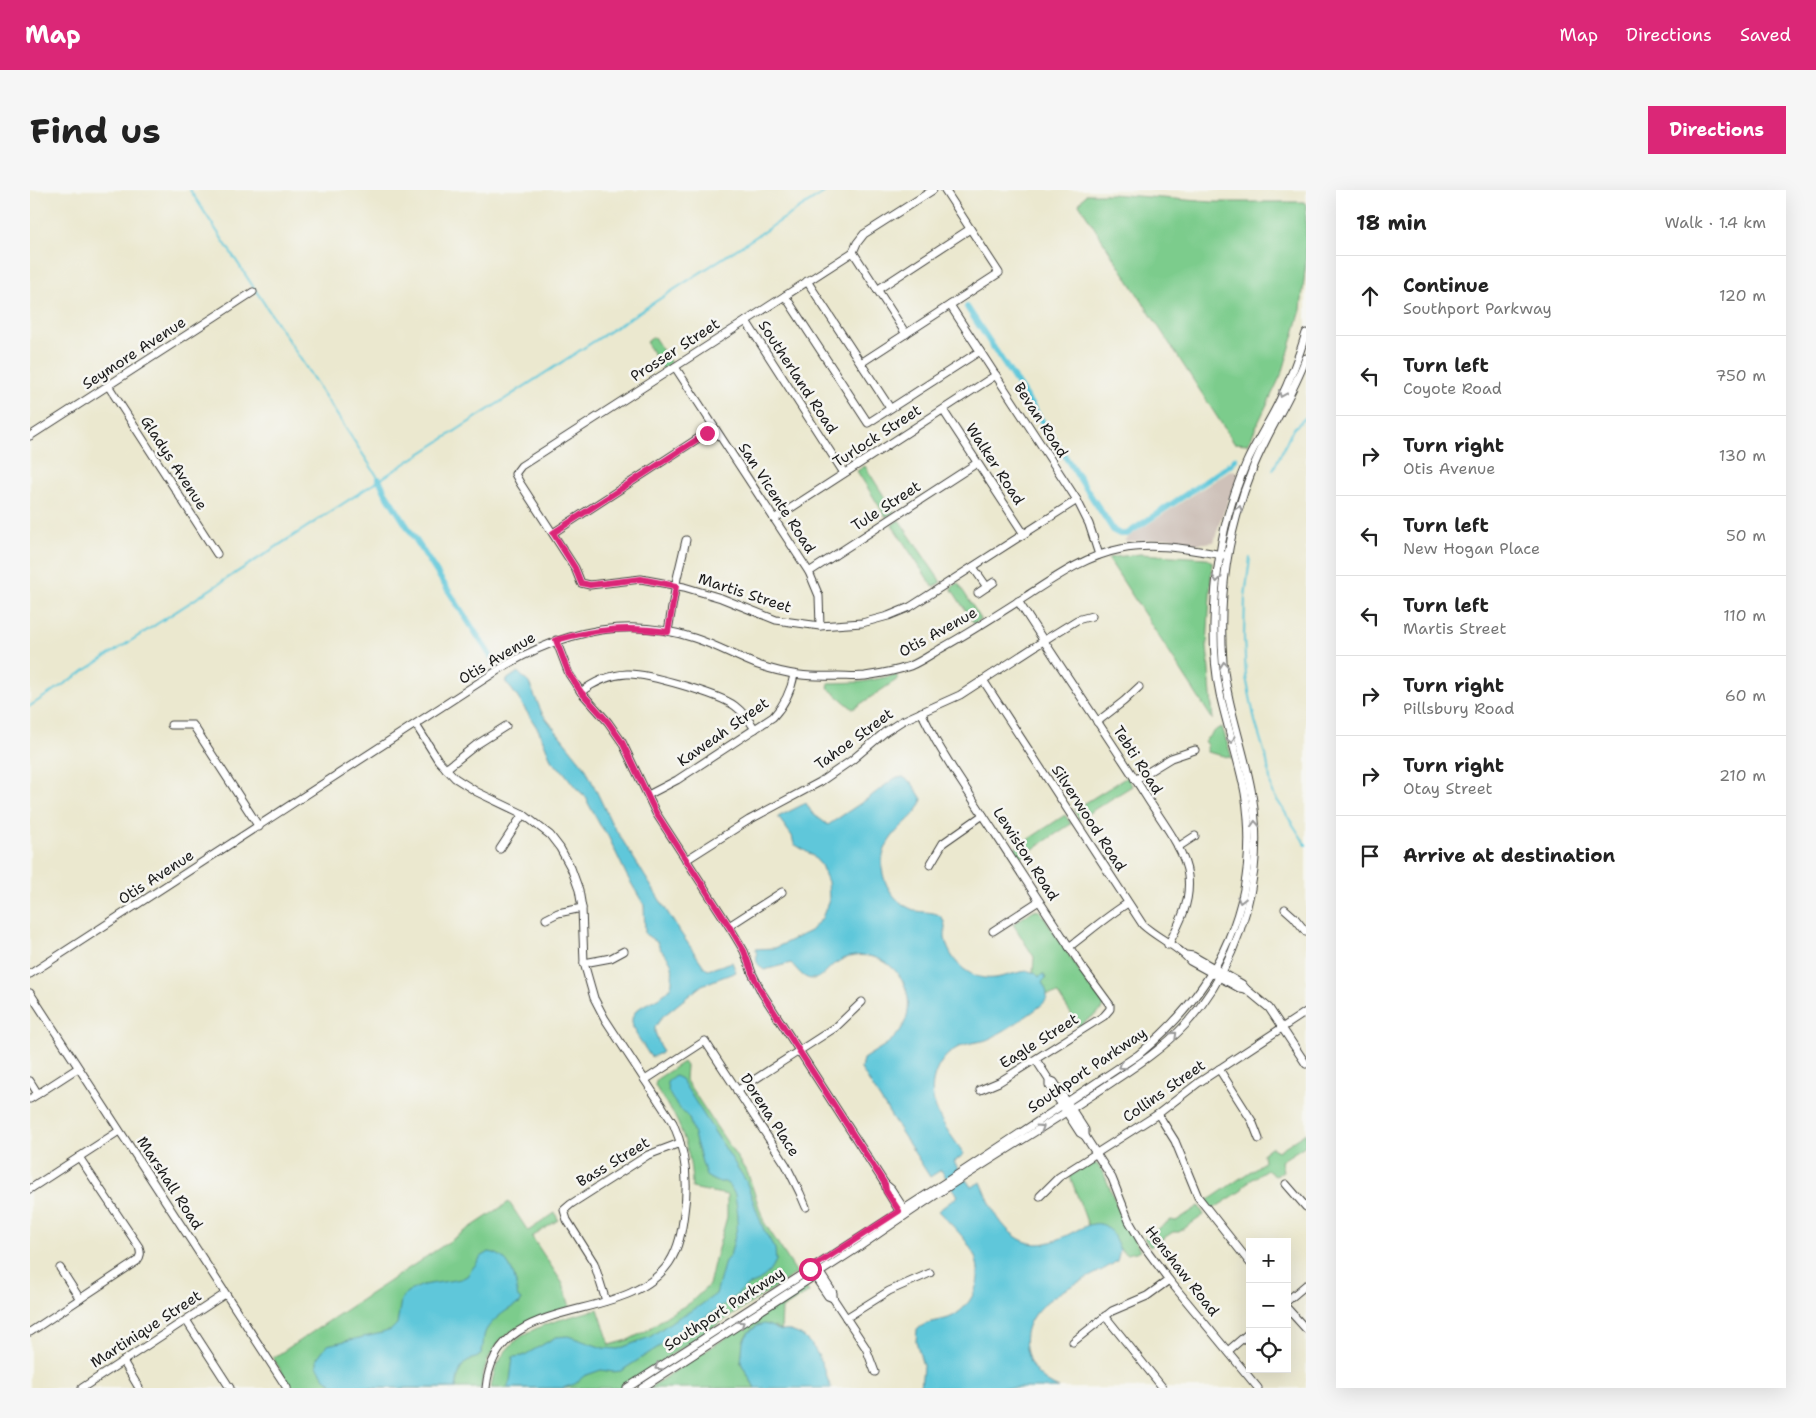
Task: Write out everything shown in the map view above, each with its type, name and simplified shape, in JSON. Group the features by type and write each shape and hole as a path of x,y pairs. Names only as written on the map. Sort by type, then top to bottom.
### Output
{"street":[{"path":"906,334 853,252 864,234 933,190"},
{"path":"861,363 999,273 945,190"},
{"path":"877,290 970,229"},
{"name":"Prosser Street","path":"553,533 515,474 521,466 853,252"},
{"path":"807,281 890,408"},
{"name":"Seymore Avenue","path":"30,436 253,292"},
{"path":"785,296 868,423 980,351"},
{"name":"Bevan Road","path":"950,305 1077,500 1089,524 1099,555"},
{"name":"Southerland Road","path":"746,321 844,473"},
{"name":"Southport Parkway","path":"642,1388 815,1271 968,1171 1064,1103 1138,1055 1180,1017 1206,984 1236,920 1244,884 1248,840 1244,792 1219,691 1216,662 1216,590 1229,515 1246,464 1280,401 1306,333"},
{"name":"Southport Parkway","path":"968,1171 1069,1111 1143,1062 1166,1043 1187,1022 1204,1000 1235,946 1246,913 1254,868 1256,840 1252,790 1226,690 1223,662 1223,555 1253,467 1286,404 1306,358"},
{"name":"San Vicente Road","path":"675,367 809,572 819,596 820,626"},
{"name":"Turlock Street","path":"774,519 996,376"},
{"name":"Gladys Avenue","path":"108,387 217,554"},
{"name":"Walker Road","path":"943,410 1024,534"},
{"path":"553,533 714,428"},
{"name":"Tule Street","path":"809,572 977,464"},
{"name":"Martis Street","path":"553,533 575,568 581,583 590,585 641,579 721,598 776,620 820,626 862,623 888,616 910,607 1077,500"},
{"path":"668,632 686,540"},
{"name":"Otis Avenue","path":"30,974 506,665 556,640 585,632 615,628 641,628 694,638 757,664 794,675 864,676 910,666 953,643 1072,566 1099,555 1120,549 1144,546 1169,547 1223,555"},
{"path":"973,567 986,587"},
{"path":"978,593 994,582"},
{"name":"Tebti Road","path":"1018,601 1178,846 1188,876 1188,897 1180,923 1168,944"},
{"name":"Tahoe Street","path":"686,860 749,820 820,782 852,760 885,732 921,712 960,695 1077,620 1092,616"},
{"path":"556,640 569,674 581,692 608,722 622,742 656,813 744,951 762,993 885,1184 891,1189 904,1213"},
{"path":"581,692 609,678 627,674 645,675 725,700 740,710 755,729"},
{"name":"Kaweah Street","path":"648,795 677,780 773,717 783,707 794,675"},
{"name":"Silverwood Road","path":"983,680 1144,925 1153,934 1186,956 1193,956 1220,975 1242,984 1268,1008 1306,1064"},
{"path":"1097,722 1139,687"},
{"name":"Lewiston Road","path":"921,712 936,741 1039,901 1083,968 1108,1000 1110,1009"},
{"path":"416,724 446,770 455,778 471,789 523,814 550,835 560,848 571,868 578,890 582,908 584,963 594,998 605,1019 673,1124 686,1167 687,1195 680,1240 674,1254 661,1273 644,1287 629,1294 538,1321 517,1332 506,1341 491,1365 486,1388"},
{"path":"171,725 192,725 259,827"},
{"path":"446,770 476,744 506,726"},
{"path":"1135,780 1171,758 1195,750"},
{"path":"500,849 523,814"},
{"path":"930,865 943,843 983,814"},
{"path":"1178,846 1195,836"},
{"path":"729,926 782,892"},
{"path":"993,931 1039,901"},
{"path":"1069,946 1094,929 1106,917 1128,903"},
{"path":"546,919 558,913 582,908"},
{"path":"1285,909 1306,932"},
{"path":"584,963 610,958 624,951"},
{"name":"Marshall Road","path":"30,993 287,1388"},
{"path":"737,1090 836,1027 862,1002"},
{"name":"Eagle Street","path":"980,1090 1000,1082 1036,1060 1104,1016 1110,1009"},
{"name":"Collins Street","path":"1040,1196 1059,1177 1158,1114 1219,1069 1306,1012"},
{"name":"Dorena Place","path":"645,1080 705,1041 786,1165 806,1207"},
{"name":"Henshaw Road","path":"1036,1060 1049,1080 1054,1082 1080,1133 1085,1136 1112,1178 1124,1211 1136,1234 1169,1280 1258,1388"},
{"path":"30,1099 78,1068"},
{"path":"1219,1069 1252,1121 1259,1139"},
{"path":"30,1081 38,1094"},
{"path":"1158,1114 1175,1141 1198,1197 1246,1258"},
{"path":"30,1189 119,1131"},
{"name":"Bass Street","path":"606,1301 594,1263 567,1220 564,1210 570,1204 648,1154 680,1143"},
{"path":"30,1332 137,1261 141,1252 140,1247 79,1157"},
{"path":"1286,1184 1306,1207"},
{"path":"60,1268 80,1300"},
{"path":"815,1271 828,1296 833,1298 866,1348 875,1372"},
{"name":"Southport Parkway","path":"627,1388 815,1271"},
{"path":"846,1318 889,1291 930,1273"},
{"path":"1073,1342 1105,1316 1119,1307 1147,1296 1169,1280"},
{"path":"1291,1298 1306,1285"},
{"name":"Martinique Street","path":"82,1388 225,1294"},
{"path":"1291,1312 1306,1329"},
{"path":"1105,1316 1163,1388"},
{"path":"186,1320 230,1388"},
{"path":"1228,1350 1246,1335"},
{"path":"123,1361 139,1388"}],"shaded area":[{"path":"1231,470 1240,473 1220,521 1214,542 1195,544 1169,538 1127,542 1124,540"}],"green space":[{"path":"1086,194 1111,194 1212,202 1304,202 1306,205 1306,260 1301,310 1283,371 1248,444 1234,443 1079,204"},
{"path":"654,337 671,363 663,369 646,342"},
{"path":"865,466 894,512 886,517 857,471"},
{"path":"899,520 941,582 933,587 892,525"},
{"path":"1140,554 1206,558 1212,562 1207,646 1213,720 1108,558"},
{"path":"958,583 981,619 974,624 951,588"},
{"path":"896,675 898,679 853,709 828,688 829,683 862,682"},
{"path":"1222,727 1232,758 1207,752 1207,745 1204,741"},
{"path":"1127,777 1132,786 1079,819 1074,810"},
{"path":"1065,815 1071,824 1018,859 1012,850"},
{"path":"1034,910 1040,911 1080,972 1103,1002 1102,1010 1079,1026 1058,994 1047,995 1042,982 1046,978 1039,977 1033,973 1034,957 1013,924"},
{"path":"683,1062 686,1066 685,1079 748,1174 764,1222 797,1273 620,1388 491,1388 496,1368 504,1353 516,1341 530,1332 563,1319 598,1309 610,1345 628,1340 646,1331 668,1315 690,1303 709,1285 727,1217 727,1195 692,1188 691,1169 682,1133 674,1115 655,1085 657,1079"},
{"path":"1306,1133 1306,1145 1281,1161 1283,1171 1275,1176 1267,1170 1245,1184 1241,1191 1213,1209 1207,1201 1264,1162 1263,1153 1271,1147 1278,1151"},
{"path":"1091,1163 1097,1164 1104,1174 1123,1220 1140,1250 1126,1254 1116,1244 1108,1229 1103,1226 1088,1225 1070,1176"},
{"path":"509,1202 528,1231 555,1213 558,1220 532,1237 563,1284 570,1307 523,1324 499,1342 484,1369 481,1388 292,1388 273,1358"},
{"path":"1199,1206 1204,1215 1179,1232 1173,1232 1150,1247 1144,1238 1171,1220 1176,1221"},
{"path":"805,1286 809,1292 782,1309 781,1331 775,1327 757,1326 744,1339 741,1363 755,1388 649,1388"}],"water":[{"path":"518,672 529,683 542,713 585,767 611,822 678,929 705,968 708,970 732,962 736,972 702,985 662,1017 655,1027 655,1032 662,1051 653,1057 650,1056 633,1028 633,1015 644,1005 658,998 670,988 672,982 671,963 660,949 658,943 645,934 644,905 587,798 576,788 563,771 552,762 539,731 505,681"},
{"path":"903,777 912,783 922,799 915,813 895,833 884,851 882,870 891,892 896,899 909,908 934,913 942,918 948,949 963,969 974,975 988,978 1029,971 1039,977 1043,974 1046,978 1042,982 1047,995 1043,1004 1020,1021 989,1039 967,1044 951,1052 945,1057 936,1072 932,1089 935,1105 946,1127 964,1154 954,1162 971,1187 981,1182 998,1218 1007,1229 1022,1240 1037,1244 1050,1242 1087,1226 1097,1224 1109,1229 1120,1250 1117,1261 1055,1296 1041,1307 1031,1320 1026,1335 1027,1353 1031,1365 1038,1375 1059,1388 921,1388 923,1366 916,1341 917,1330 925,1324 949,1318 963,1308 975,1290 978,1266 969,1246 938,1211 958,1196 941,1170 930,1177 861,1069 863,1059 888,1043 900,1031 906,1018 908,1005 907,991 893,968 869,956 854,956 840,960 816,979 809,979 803,976 791,963 764,970 757,961 755,949 775,948 810,931 822,918 829,900 828,882 821,865 812,855 794,844 792,836 778,817 806,803 812,813 828,825 895,778"},
{"path":"675,1076 681,1079 746,1181 763,1228 775,1249 776,1261 769,1272 759,1281 747,1286 727,1303 621,1371 601,1370 584,1376 575,1384 563,1388 507,1388 510,1381 513,1357 523,1356 556,1337 568,1336 603,1348 618,1349 650,1337 716,1294 725,1261 730,1256 737,1227 738,1215 735,1195 730,1186 725,1182 717,1182 706,1176 689,1118 674,1102 667,1087 667,1082"},
{"path":"489,1252 501,1256 509,1265 516,1284 518,1297 521,1300 520,1304 500,1315 487,1329 481,1354 463,1365 458,1376 456,1388 338,1388 325,1378 317,1366 317,1358 327,1345 391,1330 397,1324 401,1300 407,1292 423,1285 461,1279 467,1276 481,1257"},
{"path":"764,1324 780,1330 792,1331 808,1341 822,1363 831,1388 755,1388 741,1363 743,1341 749,1332 757,1326"}],"waterway":[{"path":"190,190 379,479"},
{"path":"30,706 828,190"},
{"path":"967,307 1114,531 1120,534 1127,534 1230,465 1235,459"},
{"path":"1273,470 1293,429 1306,417"},
{"path":"379,479 385,492 495,663"},
{"path":"1250,558 1245,597 1244,638 1246,677 1255,721 1267,761 1272,792 1306,845"}],"route":[{"path":"707,433 553,533 575,568 581,583 590,585 641,579 676,586 668,632 641,628 615,628 585,632 556,640 569,674 581,692 608,722 622,742 656,813 744,951 762,993 885,1184 886,1191 899,1211 810,1269"}]}
